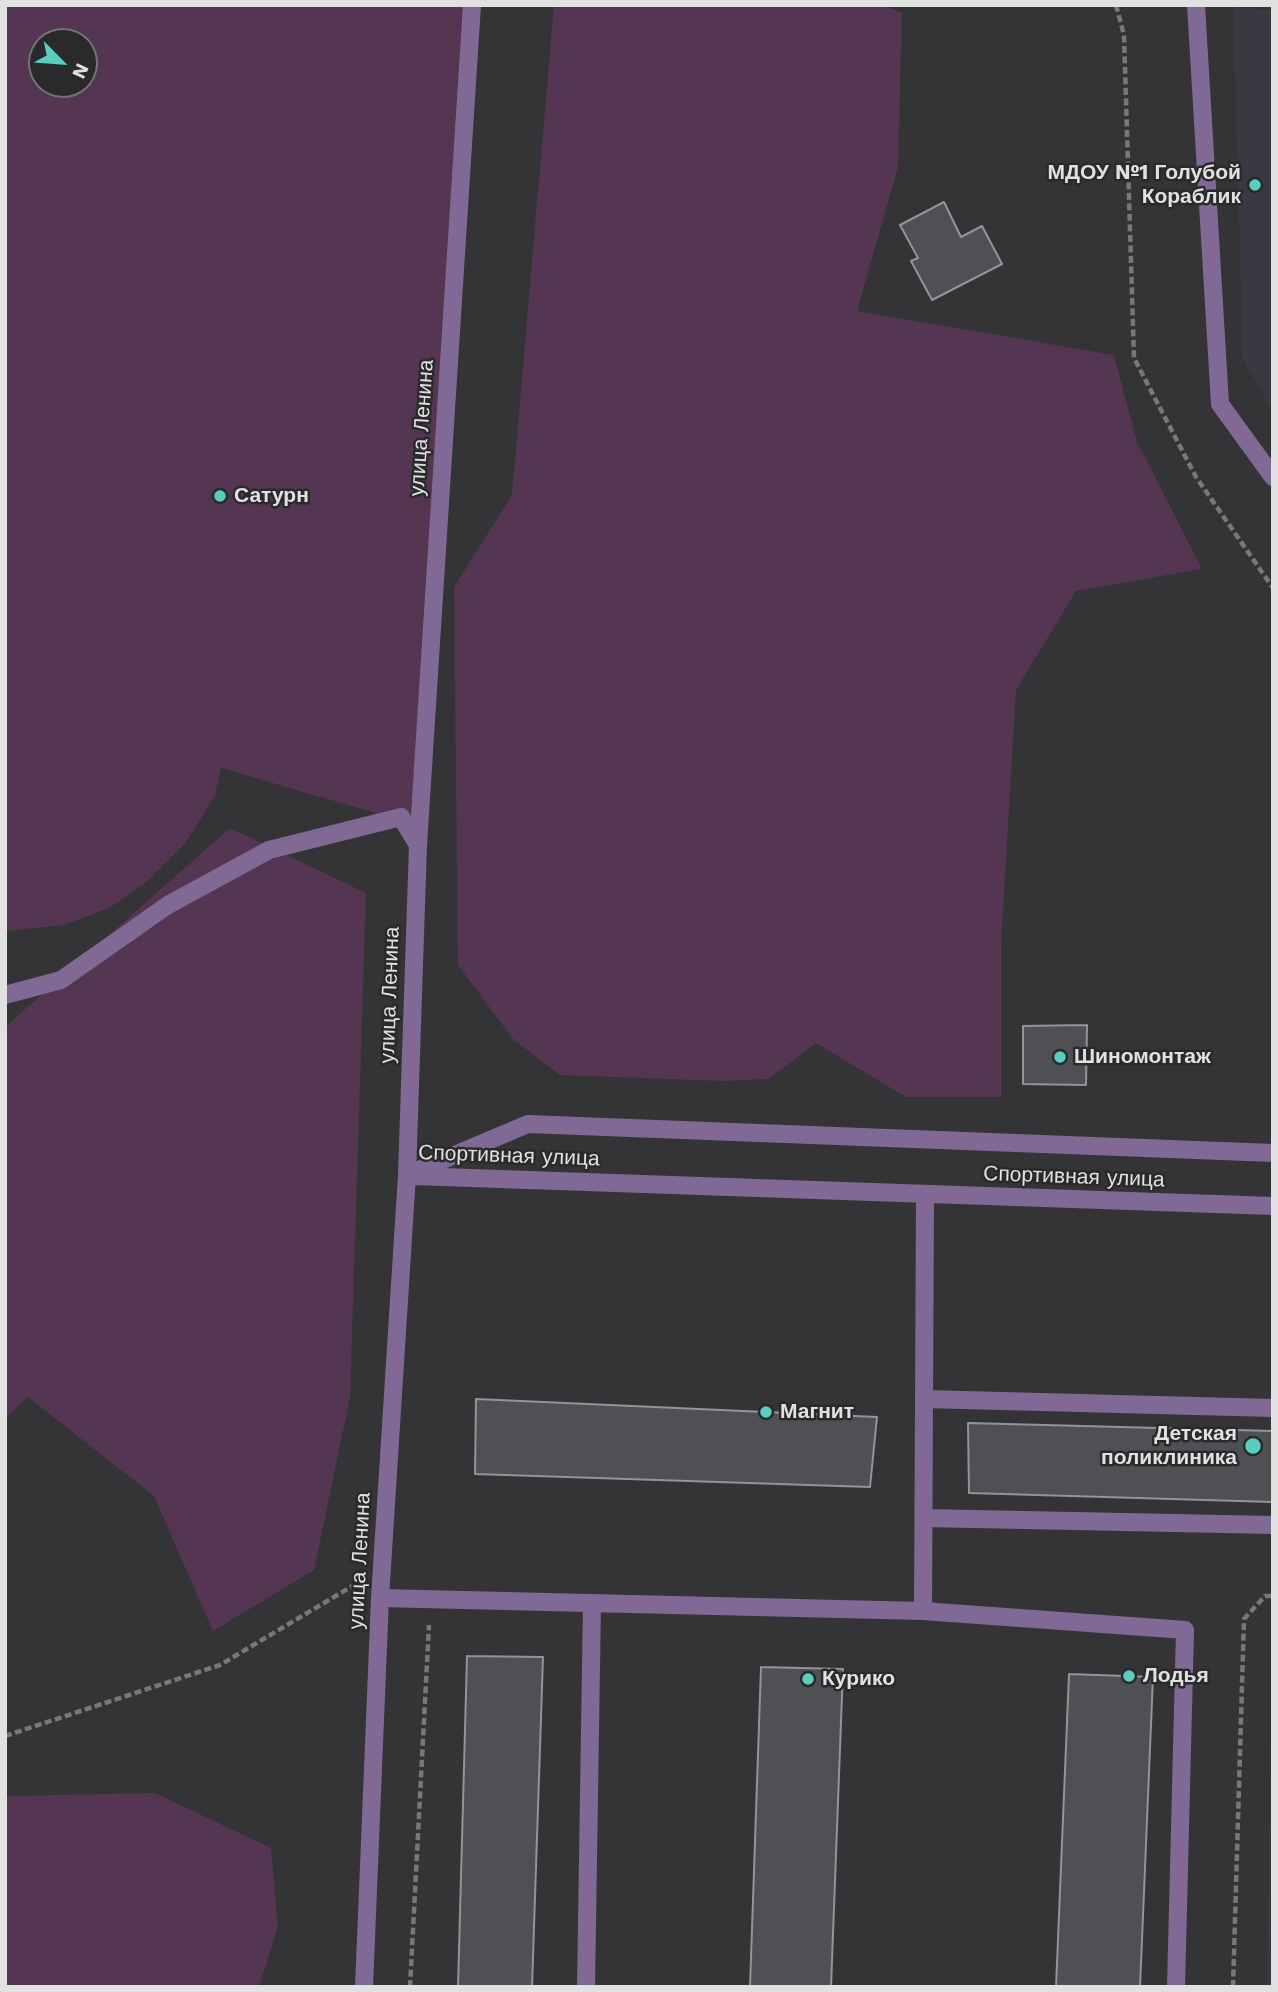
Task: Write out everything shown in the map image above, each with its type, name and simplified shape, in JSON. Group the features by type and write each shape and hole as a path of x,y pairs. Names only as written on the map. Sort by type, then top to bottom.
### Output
{"street":[{"name":"улица Ленина","path":"364,1987 380,1598 407,1175 418,845 472,5"},
{"path":"1196,5 1220,404 1273,477"},
{"path":"5,995 61,980 168,905 268,850 401,817 418,845"},
{"name":"Спортивная улица","path":"407,1175 528,1124 1273,1153"},
{"name":"Спортивная улица","path":"407,1175 1273,1206"},
{"path":"923,1611 925,1195"},
{"path":"924,1399 1273,1408"},
{"path":"924,1518 1273,1525"},
{"path":"380,1598 923,1611 1185,1630 1176,1987"},
{"path":"586,1987 592,1603"}],"path":[{"path":"1116,5 1124,35 1134,358 1196,477 1273,588"},
{"path":"5,1736 220,1665 382,1568"},
{"path":"1233,1987 1244,1619 1265,1596 1273,1596"},
{"path":"410,1987 430,1600"}],"shaded area":[{"name":"Сатурн","path":"5,5 466,5 454,225 410,823 221,768 215,796 184,845 144,884 109,908 64,925 5,931"},
{"path":"554,5 882,5 902,13 898,167 857,311 1114,355 1137,442 1202,569 1076,591 1016,690 1001,944 1001,1097 906,1097 816,1043 769,1079 722,1081 560,1075 513,1039 458,965 454,587 512,495"},
{"name":"МДОУ №1 Голубой Кораблик","path":"1233,7 1273,10 1273,413 1243,359"},
{"path":"230,828 366,893 350,1398 314,1570 213,1631 154,1496 28,1397 5,1419 5,1027"},
{"path":"1273,1611 1273,1987 1267,1987"},
{"path":"155,1793 271,1848 278,1927 259,1987 5,1987 5,1796"}],"building":[{"path":"944,202 961,237 982,226 1002,264 932,300 911,261 918,258 900,225"},
{"path":"1087,1025 1086,1085 1023,1084 1023,1026"},
{"path":"476,1399 877,1417 870,1487 475,1474"},
{"path":"968,1423 1273,1431 1273,1502 969,1493"},
{"path":"467,1656 543,1657 532,1987 458,1987"},
{"path":"761,1667 843,1669 831,1987 750,1987"},
{"path":"1069,1674 1153,1677 1140,1987 1056,1987"}],"place":[{"name":"МДОУ №1 Голубой Кораблик","path":"1255,185"},
{"name":"Сатурн","path":"220,496"},
{"name":"Шиномонтаж","path":"1060,1057"},
{"name":"Магнит","path":"766,1412"},
{"name":"Детская поликлиника","path":"1253,1446"},
{"name":"Лодья","path":"1129,1676"},
{"name":"Курико","path":"808,1679"}]}
